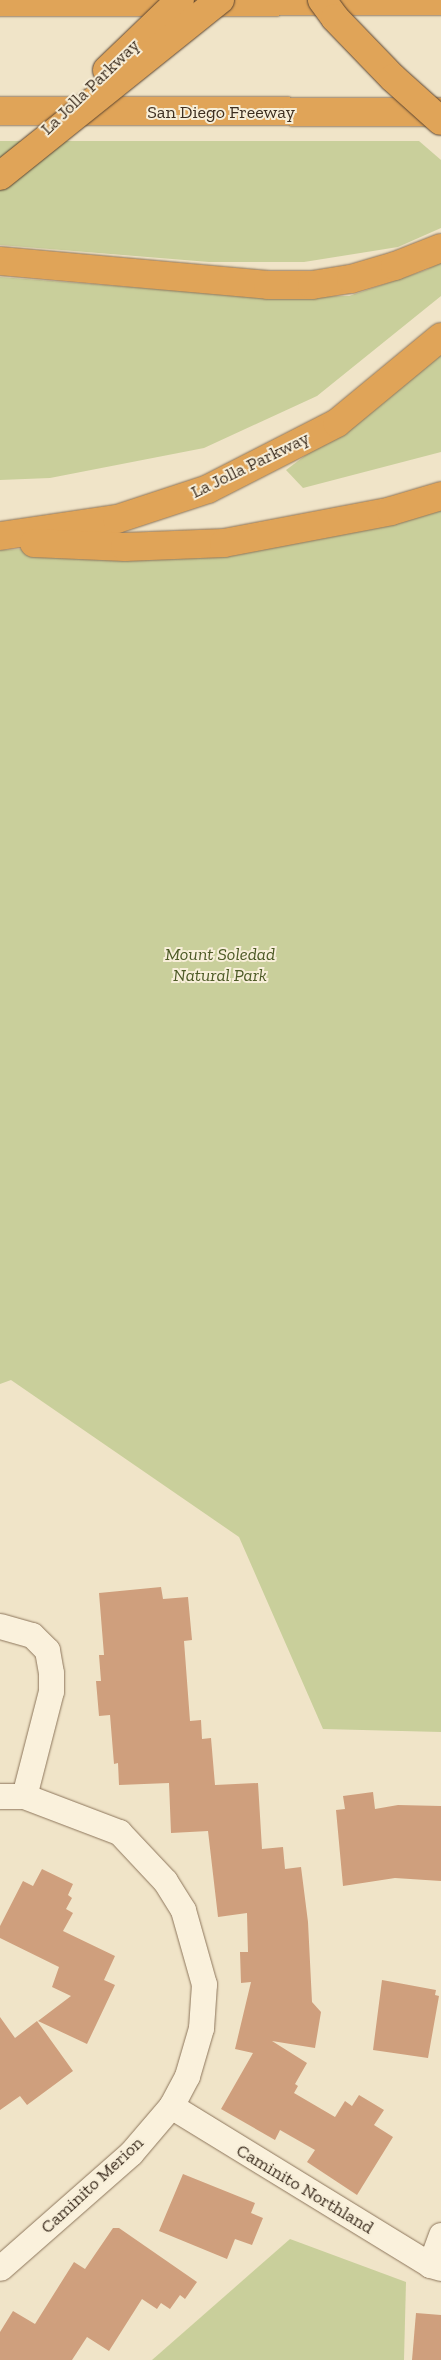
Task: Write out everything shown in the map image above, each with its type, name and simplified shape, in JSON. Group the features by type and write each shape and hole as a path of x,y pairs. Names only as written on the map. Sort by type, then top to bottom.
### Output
{"highway":[{"name":"La Jolla Parkway","path":"0,175 180,0"},
{"path":"0,175 220,0"},
{"path":"322,0 335,18 393,78 441,121"},
{"path":"0,2 441,2"},
{"name":"San Diego Freeway","path":"0,111 441,112"},
{"path":"0,261 258,284 312,285 351,279 395,266 441,248"},
{"name":"La Jolla Parkway","path":"0,536 117,519 208,489 337,422 441,337"},
{"path":"0,541 125,547 224,543 391,511 441,496"}],"street":[{"path":"0,1626 32,1635 47,1650 52,1673 51,1691 12,1796"},
{"name":"Caminito Merion","path":"0,2268 131,2153 171,2106 187,2076 201,2028 204,1984 182,1910 165,1881 119,1832 12,1796"},
{"name":"Caminito Northland","path":"171,2106 435,2266"},
{"path":"435,2266 441,2235"}],"green space":[{"path":"0,141 419,141 441,160 441,228 398,247 304,262 209,262 0,245"},
{"path":"441,262 441,296 317,396 204,448 50,478 0,480 0,277 261,297 349,296 426,270"},
{"path":"441,354 441,452 303,488 286,470"},
{"name":"Mount Soledad Natural Park","path":"441,501 441,1732 323,1729 239,1537 11,1380 0,1384 0,550 297,537"},
{"path":"290,2239 406,2282 404,2360 152,2360"}],"building":[{"path":"161,1587 163,1599 188,1597 192,1640 184,1641 190,1721 201,1720 202,1739 211,1738 215,1785 258,1783 262,1849 283,1847 285,1869 301,1867 308,1922 312,2002 321,2012 315,2048 272,2041 307,2063 295,2084 298,2086 294,2093 335,2117 345,2101 352,2106 359,2095 384,2110 374,2125 393,2137 357,2195 307,2162 315,2150 280,2130 275,2140 221,2109 253,2053 235,2049 251,1982 241,1983 240,1952 248,1952 247,1913 218,1917 208,1831 171,1833 169,1783 119,1785 118,1763 114,1764 110,1715 99,1716 96,1681 101,1681 99,1655 104,1655 99,1593"},
{"path":"373,1792 375,1809 398,1805 441,1806 441,1881 395,1878 343,1886 336,1810 345,1809 343,1796"},
{"path":"42,1869 73,1884 68,1895 72,1898 66,1909 73,1913 63,1931 115,1956 104,1980 115,1985 87,2044 38,2021 71,1996 52,1987 59,1967 0,1938 0,1926 23,1881 33,1886"},
{"path":"382,1980 436,1990 435,1995 439,1996 428,2058 373,2050"},
{"path":"0,2017 15,2038 37,2021 73,2071 27,2105 20,2096 0,2110"},
{"path":"183,2174 255,2203 251,2213 263,2218 252,2245 235,2239 227,2259 159,2231"},
{"path":"113,2228 119,2228 197,2282 185,2299 180,2295 170,2309 161,2303 157,2309 142,2299 109,2351 87,2337 72,2360 0,2360 0,2332 13,2311 35,2324 74,2262 85,2269"},
{"path":"416,2313 441,2315 441,2360 412,2360"}]}
